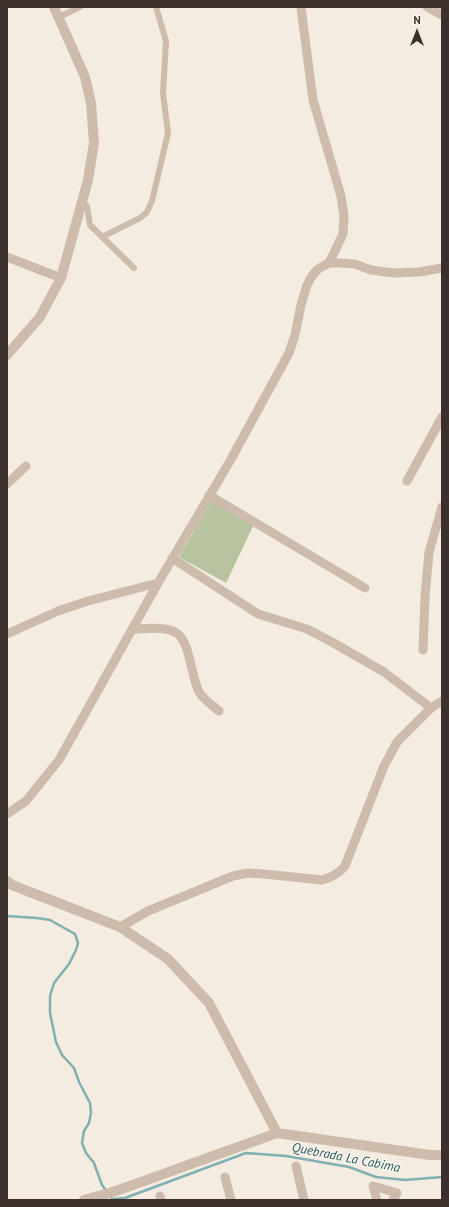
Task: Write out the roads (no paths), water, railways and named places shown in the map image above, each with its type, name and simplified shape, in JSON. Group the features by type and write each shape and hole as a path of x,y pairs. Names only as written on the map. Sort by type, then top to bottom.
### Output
{"street":[{"path":"7,355 40,317 61,278 83,201 94,143 90,103 85,77 54,7"},
{"path":"59,17 80,7"},
{"path":"102,237 140,218 147,212 152,202 168,133 163,93 166,41 156,7"},
{"path":"301,7 312,100 341,196 344,216 343,234 329,263"},
{"path":"427,7 442,15"},
{"path":"83,201 87,206 90,225 134,268"},
{"path":"7,257 61,278"},
{"path":"7,814 26,801 59,760 289,353 296,335 301,305 307,285 312,276 318,269 329,263 355,264 371,270 394,273 419,272 442,268"},
{"path":"407,481 442,417"},
{"path":"7,484 26,466"},
{"path":"209,495 365,588"},
{"path":"423,650 425,597 429,552 442,507"},
{"path":"120,927 148,911 233,876 248,873 322,880 331,878 339,873 345,866 384,766 397,742 438,704 307,629 258,614 172,558"},
{"path":"7,634 58,611 88,601 158,583"},
{"path":"132,629 166,629 176,632 182,637 194,681 199,693 219,711"},
{"path":"9,884 120,927 168,958 209,1003 277,1133"},
{"path":"84,1200 116,1191 277,1133 430,1155 442,1155"},
{"path":"296,1166 304,1200"},
{"path":"225,1177 231,1200"},
{"path":"377,1200 374,1186 398,1193 393,1200"}],"waterway":[{"name":"Quebrada La Cabima","path":"7,916 50,920 75,934 78,943 76,950 69,964 54,983 50,996 50,1013 56,1042 62,1055 74,1068 79,1082 90,1103 91,1113 89,1123 84,1131 82,1143 86,1153 94,1163 102,1185 105,1189"},
{"name":"Quebrada La Cabima","path":"111,1197 112,1199 125,1198 246,1153 286,1156 349,1167 376,1177 405,1180 442,1177"}]}
